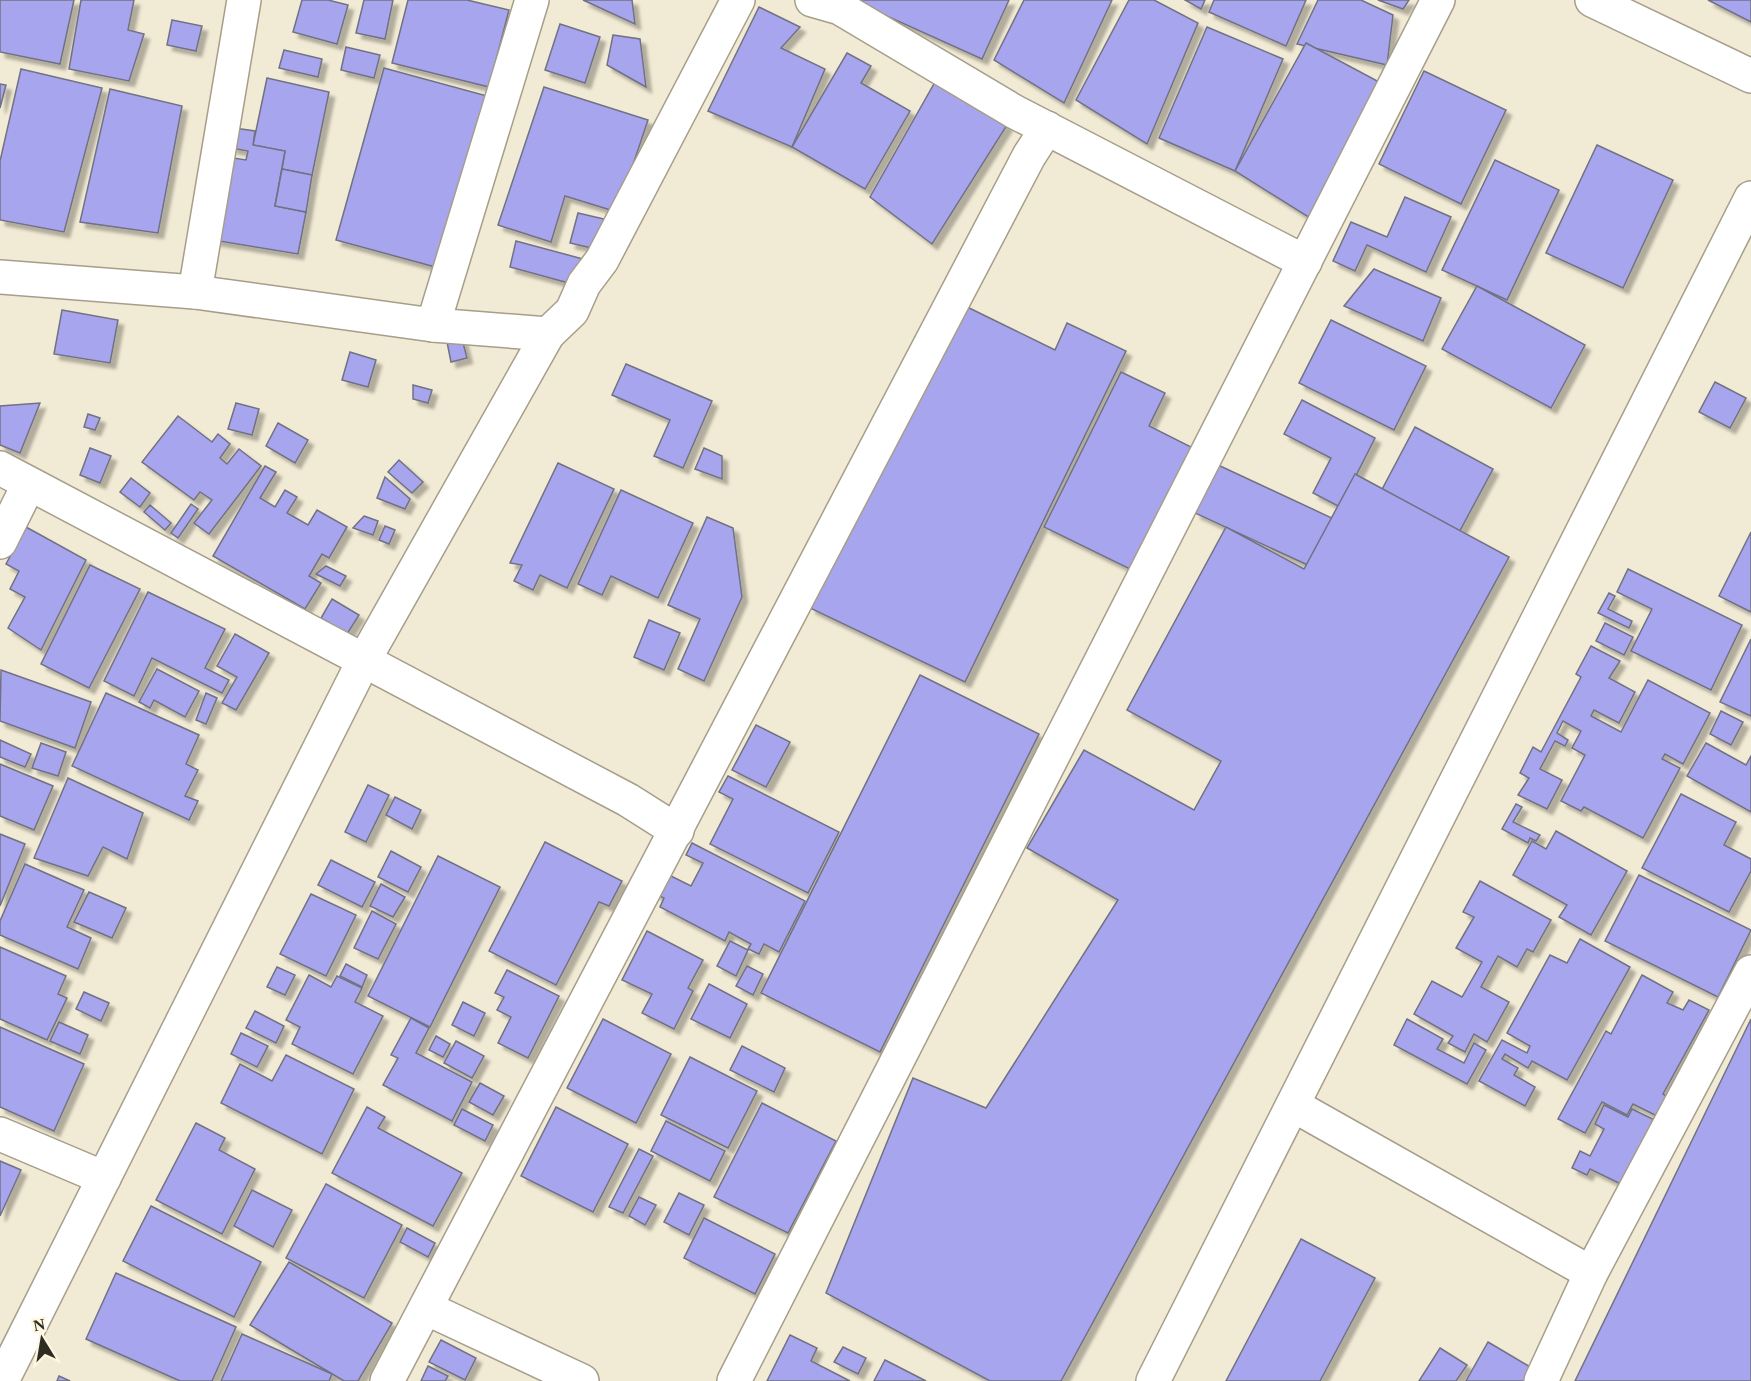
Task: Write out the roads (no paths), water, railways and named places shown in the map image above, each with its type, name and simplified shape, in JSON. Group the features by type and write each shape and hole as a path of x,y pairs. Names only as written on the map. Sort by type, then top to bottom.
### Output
{"street":[{"path":"195,292 244,0"},
{"path":"433,325 532,0"},
{"path":"2,1381 363,662 548,334 572,311 584,284 602,260 738,0"},
{"path":"734,1381 1438,0"},
{"path":"1592,0 1751,76"},
{"path":"832,3 1047,128 1305,262"},
{"path":"387,1381 1029,156 1047,128"},
{"path":"1153,1381 1751,198"},
{"path":"0,277 195,292 433,325 548,334"},
{"path":"0,468 363,662 628,800 677,831"},
{"path":"0,542 29,484"},
{"path":"1541,1381 1591,1274 1751,972"},
{"path":"1293,1105 1591,1274"},
{"path":"0,1134 104,1178"},
{"path":"426,1308 582,1381"}]}
